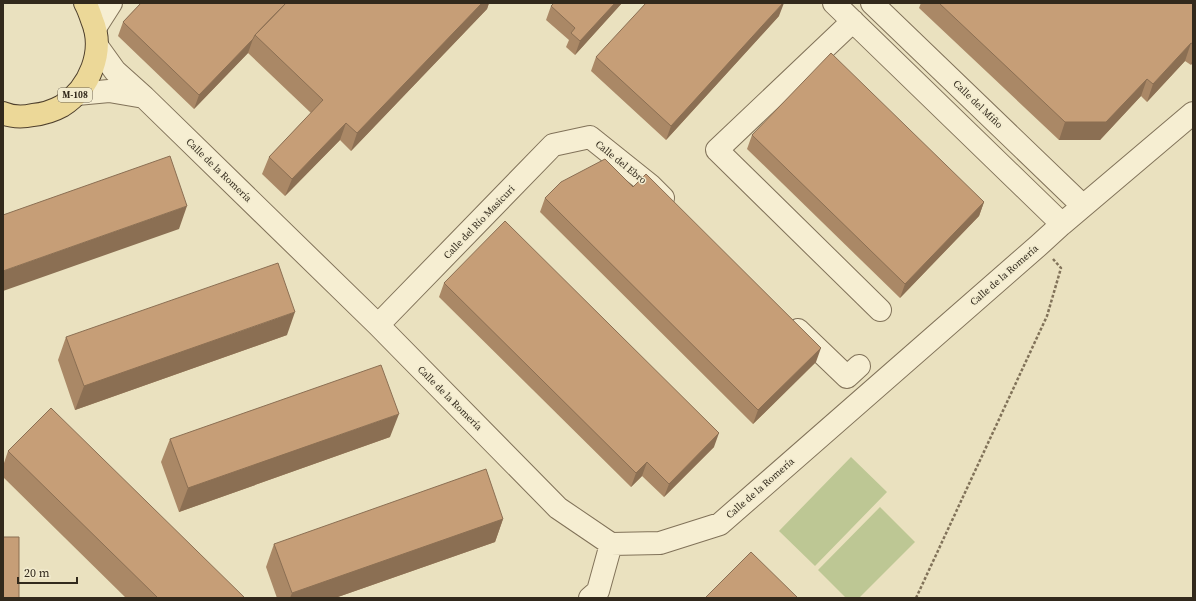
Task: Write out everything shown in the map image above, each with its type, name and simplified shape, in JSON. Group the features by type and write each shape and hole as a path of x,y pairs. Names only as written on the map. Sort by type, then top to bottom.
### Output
{"main road":[{"path":"86,4 96,37"},
{"name":"M-108","path":"4,115 26,116 45,114 62,106 77,94 87,80 94,64 96,37"}],"street":[{"path":"96,37 111,3"},
{"path":"834,3 1062,224"},
{"name":"Calle del Miño","path":"872,3 1083,206"},
{"path":"853,21 717,150 880,310"},
{"name":"Calle de la Romería","path":"96,37 115,70 378,325 558,508 611,544 660,543 720,524 1062,224 1193,113"},
{"path":"77,94 109,91 144,97"},
{"name":"Calle del Río Masicuri","path":"378,325 553,145 590,137"},
{"name":"Calle del Ebro","path":"590,137 650,186 678,213"},
{"path":"785,317 847,377 859,366"},
{"path":"590,598 598,591 611,544"}],"path":[{"path":"916,598 1047,316 1061,268 1039,245"}],"green space":[{"path":"851,457 887,492 815,566 779,531"},
{"path":"880,507 915,542 859,598 846,598 818,570"}],"building":[{"path":"141,3 286,3 199,95 123,22"},
{"path":"286,3 482,3 357,133 346,123 292,179 269,157 323,100 255,35"},
{"path":"554,3 615,3 580,41 571,33 575,28 551,6"},
{"path":"646,3 783,3 671,126 596,57"},
{"path":"939,3 1193,3 1193,44 1191,43 1153,84 1147,79 1106,122 1065,122"},
{"path":"831,53 984,202 905,284 752,135"},
{"path":"170,156 187,206 3,271 3,215"},
{"path":"605,159 633,187 646,174 821,348 758,410 545,198 561,182"},
{"path":"505,221 719,433 669,484 647,462 636,473 444,283"},
{"path":"278,263 295,312 84,386 66,337"},
{"path":"381,365 399,414 188,488 170,439"},
{"path":"51,408 245,598 158,598 8,451"},
{"path":"486,469 503,519 292,593 274,544"},
{"path":"3,537 19,537 19,598 3,598"},
{"path":"751,552 798,598 705,598"}]}
